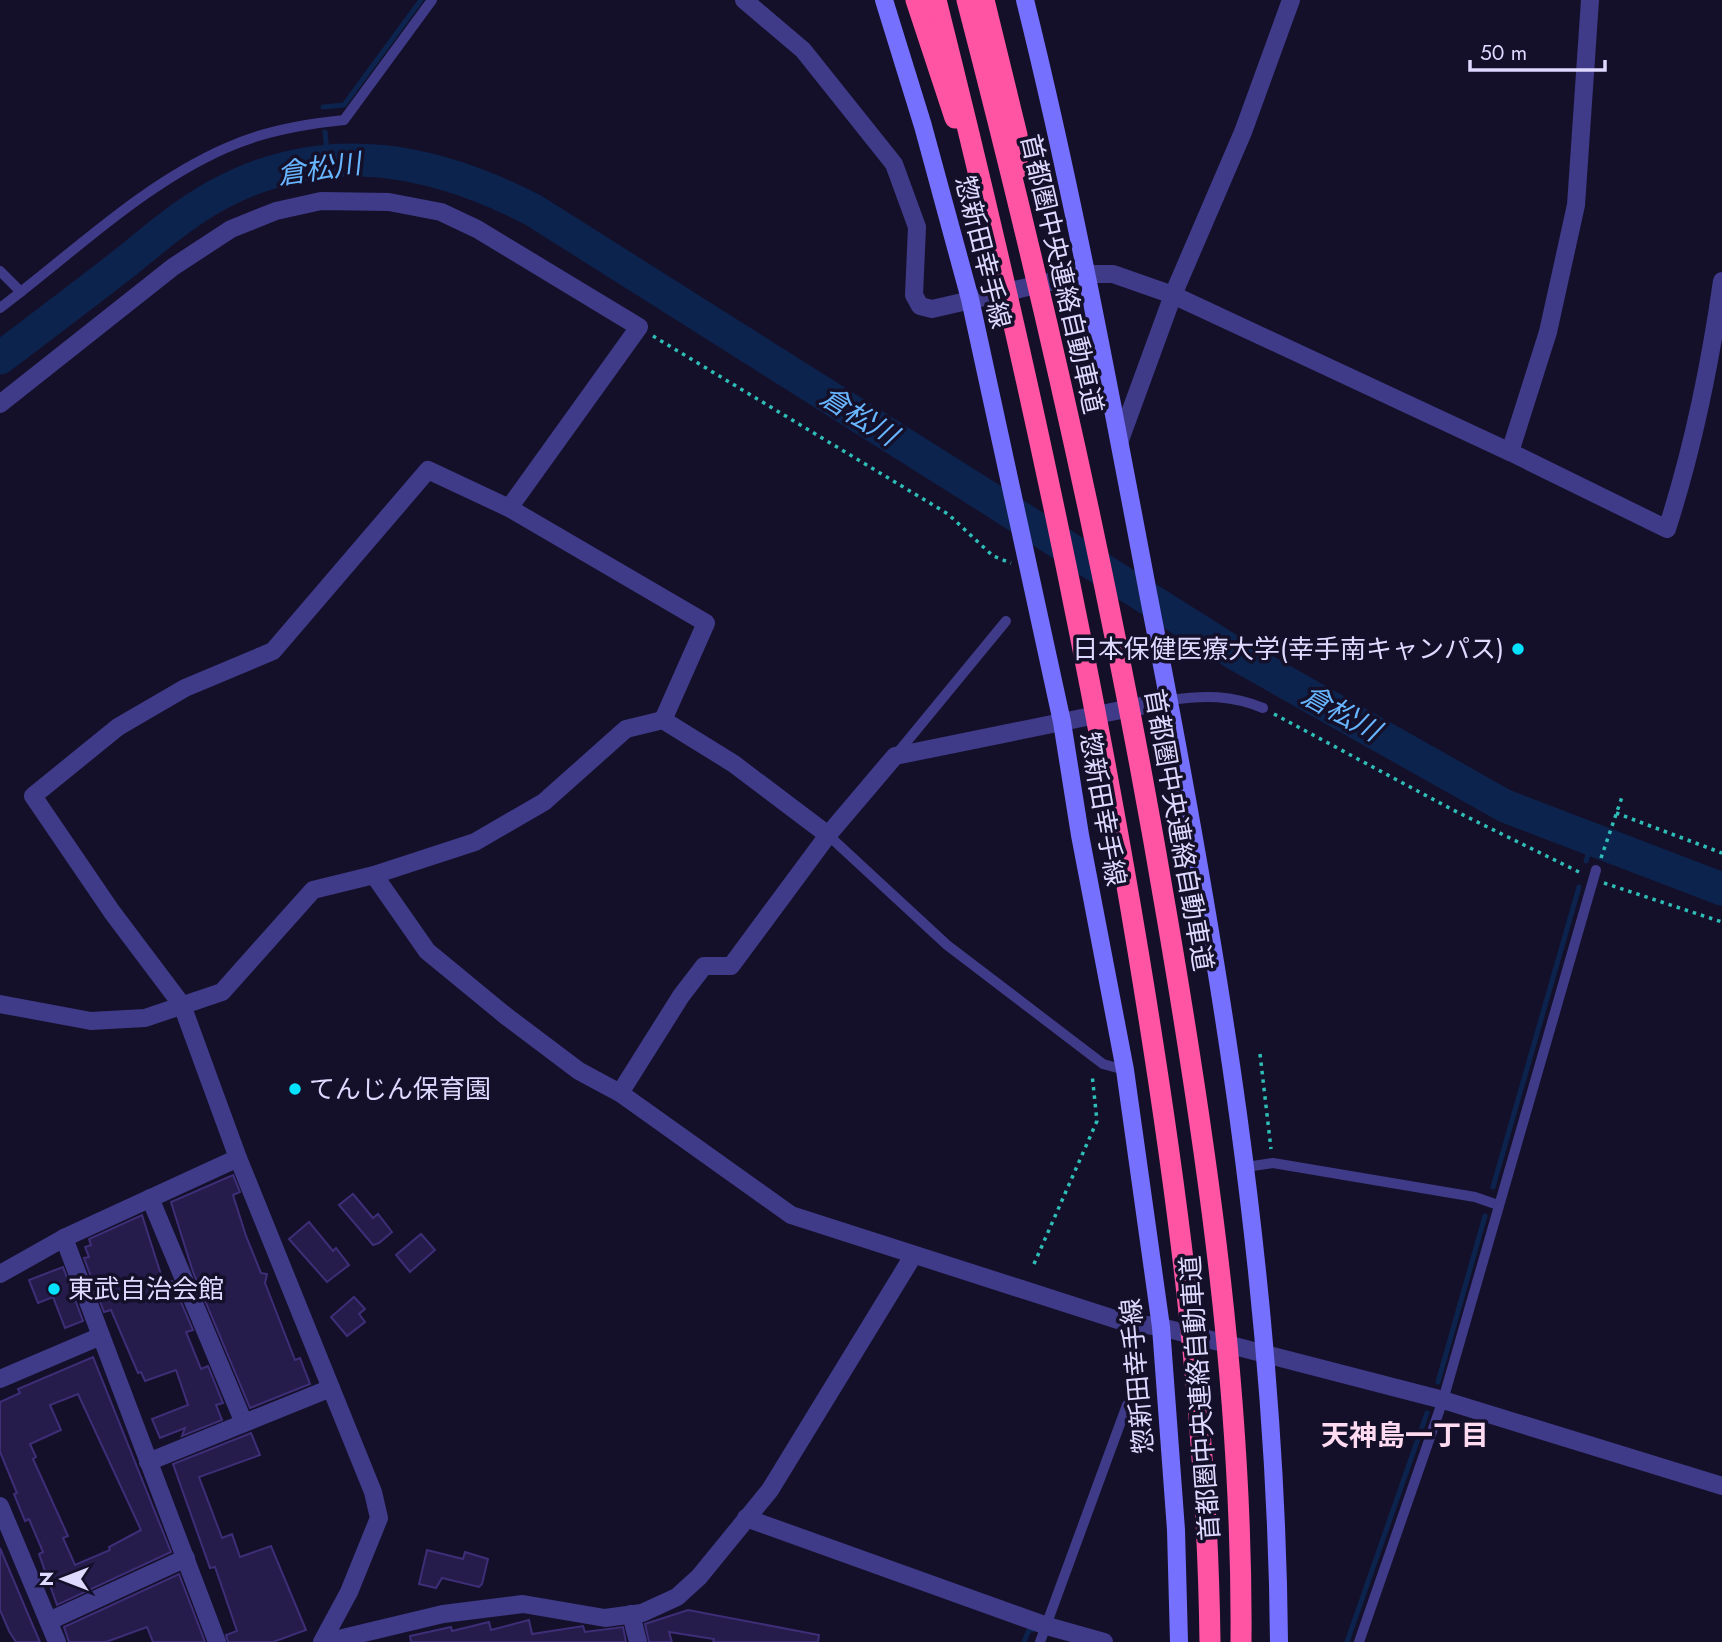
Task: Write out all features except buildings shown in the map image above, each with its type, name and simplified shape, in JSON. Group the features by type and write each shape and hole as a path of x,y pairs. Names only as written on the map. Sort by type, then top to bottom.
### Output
{"highway":[{"path":"916,0 947,101 978,167"},
{"name":"首都圏中央連絡自動車道","path":"936,0 1019,341 1096,718 1163,1102 1188,1281 1199,1399 1207,1526 1210,1642"},
{"name":"首都圏中央連絡自動車道","path":"967,0 1016,197 1121,667 1145,788 1194,1072 1221,1282 1235,1432 1241,1642"},
{"path":"984,0 1017,135 1016,197"}],"main road":[{"name":"惣新田幸手線","path":"884,0 923,126 970,299 1062,722 1080,835 1125,1070 1161,1327 1176,1530 1179,1642"},
{"path":"1025,0 1120,440 1171,701 1205,898 1246,1167 1266,1355 1278,1510 1279,1642"}],"street":[{"path":"744,0 803,50 894,164 917,227 914,295 920,306 932,309 1084,274 1113,274 1173,295 1510,452 1667,529 1686,471 1710,365 1722,281"},
{"path":"1120,440 1173,295 1243,132 1291,0"},
{"path":"1510,452 1548,332 1576,205 1590,0"},
{"path":"0,404 173,267 231,229 276,211 321,201 389,202 441,212 477,229 639,327 509,509"},
{"path":"324,1642 349,1592 379,1518 373,1492 237,1158 182,1005 112,912 33,796 118,727 185,688 273,651 428,470 509,509 706,624 663,720"},
{"path":"620,1093 681,996 704,966 731,966 828,835 895,756 1171,701"},
{"path":"0,1004 91,1021 145,1018 222,992 313,890 374,875 475,842 544,802 626,729 663,720 734,764 828,835"},
{"path":"374,875 427,951 579,1071 620,1093 791,1214 913,1256 1124,1322 1161,1327 1443,1400 1722,1486"},
{"path":"0,1274 64,1238 237,1158"},
{"path":"150,1198 244,1423"},
{"path":"64,1238 217,1642"},
{"path":"324,1642 443,1614 523,1604 605,1618 631,1614 677,1597 699,1577 784,1468 913,1256"},
{"path":"0,1379 101,1336"},
{"path":"148,1462 331,1388"},
{"path":"0,1506 58,1642"},
{"path":"747,1518 1043,1634 1104,1642"},
{"path":"49,1621 186,1558"},
{"path":"631,1614 638,1642"}],"lane":[{"path":"0,308 181,171 226,147 265,134 302,124 344,120 432,0"},
{"path":"0,271 22,292"},
{"path":"895,756 1006,621"},
{"path":"1171,701 1206,695 1229,696 1263,708"},
{"path":"828,835 947,945 1103,1064 1125,1070"},
{"path":"1359,1642 1443,1400 1595,874"},
{"path":"1246,1167 1273,1163 1475,1197 1499,1205"},
{"path":"1043,1634 1127,1405"}],"path":[{"path":"639,327 948,514 993,556 1007,563 1027,562"},
{"path":"1263,708 1453,810 1595,874 1722,922"},
{"path":"1595,874 1622,797"},
{"path":"1616,813 1722,853"},
{"path":"1260,1054 1273,1163"},
{"path":"1034,1264 1097,1121 1092,1072 1096,1059"}],"waterway":[{"path":"323,107 344,105 421,0"},
{"path":"325,132 328,162"},
{"name":"倉松川","path":"0,358 187,214 213,197 266,174 305,164 343,160 382,161 458,178 533,210 1239,656 1505,806 1722,889"},
{"path":"1586,861 1593,840"},
{"path":"1493,1187 1579,887"},
{"path":"1438,1382 1485,1216"},
{"path":"1347,1642 1427,1413"},
{"path":"1024,1642 1029,1630 1032,1630"}],"place":[{"name":"日本保健医療大学(幸手南キャンパス)","path":"1518,649"},
{"name":"てんじん保育園","path":"295,1089"},
{"name":"東武自治会館","path":"54,1289"}],"district":[{"name":"天神島一丁目","path":"1405,1435"}]}
